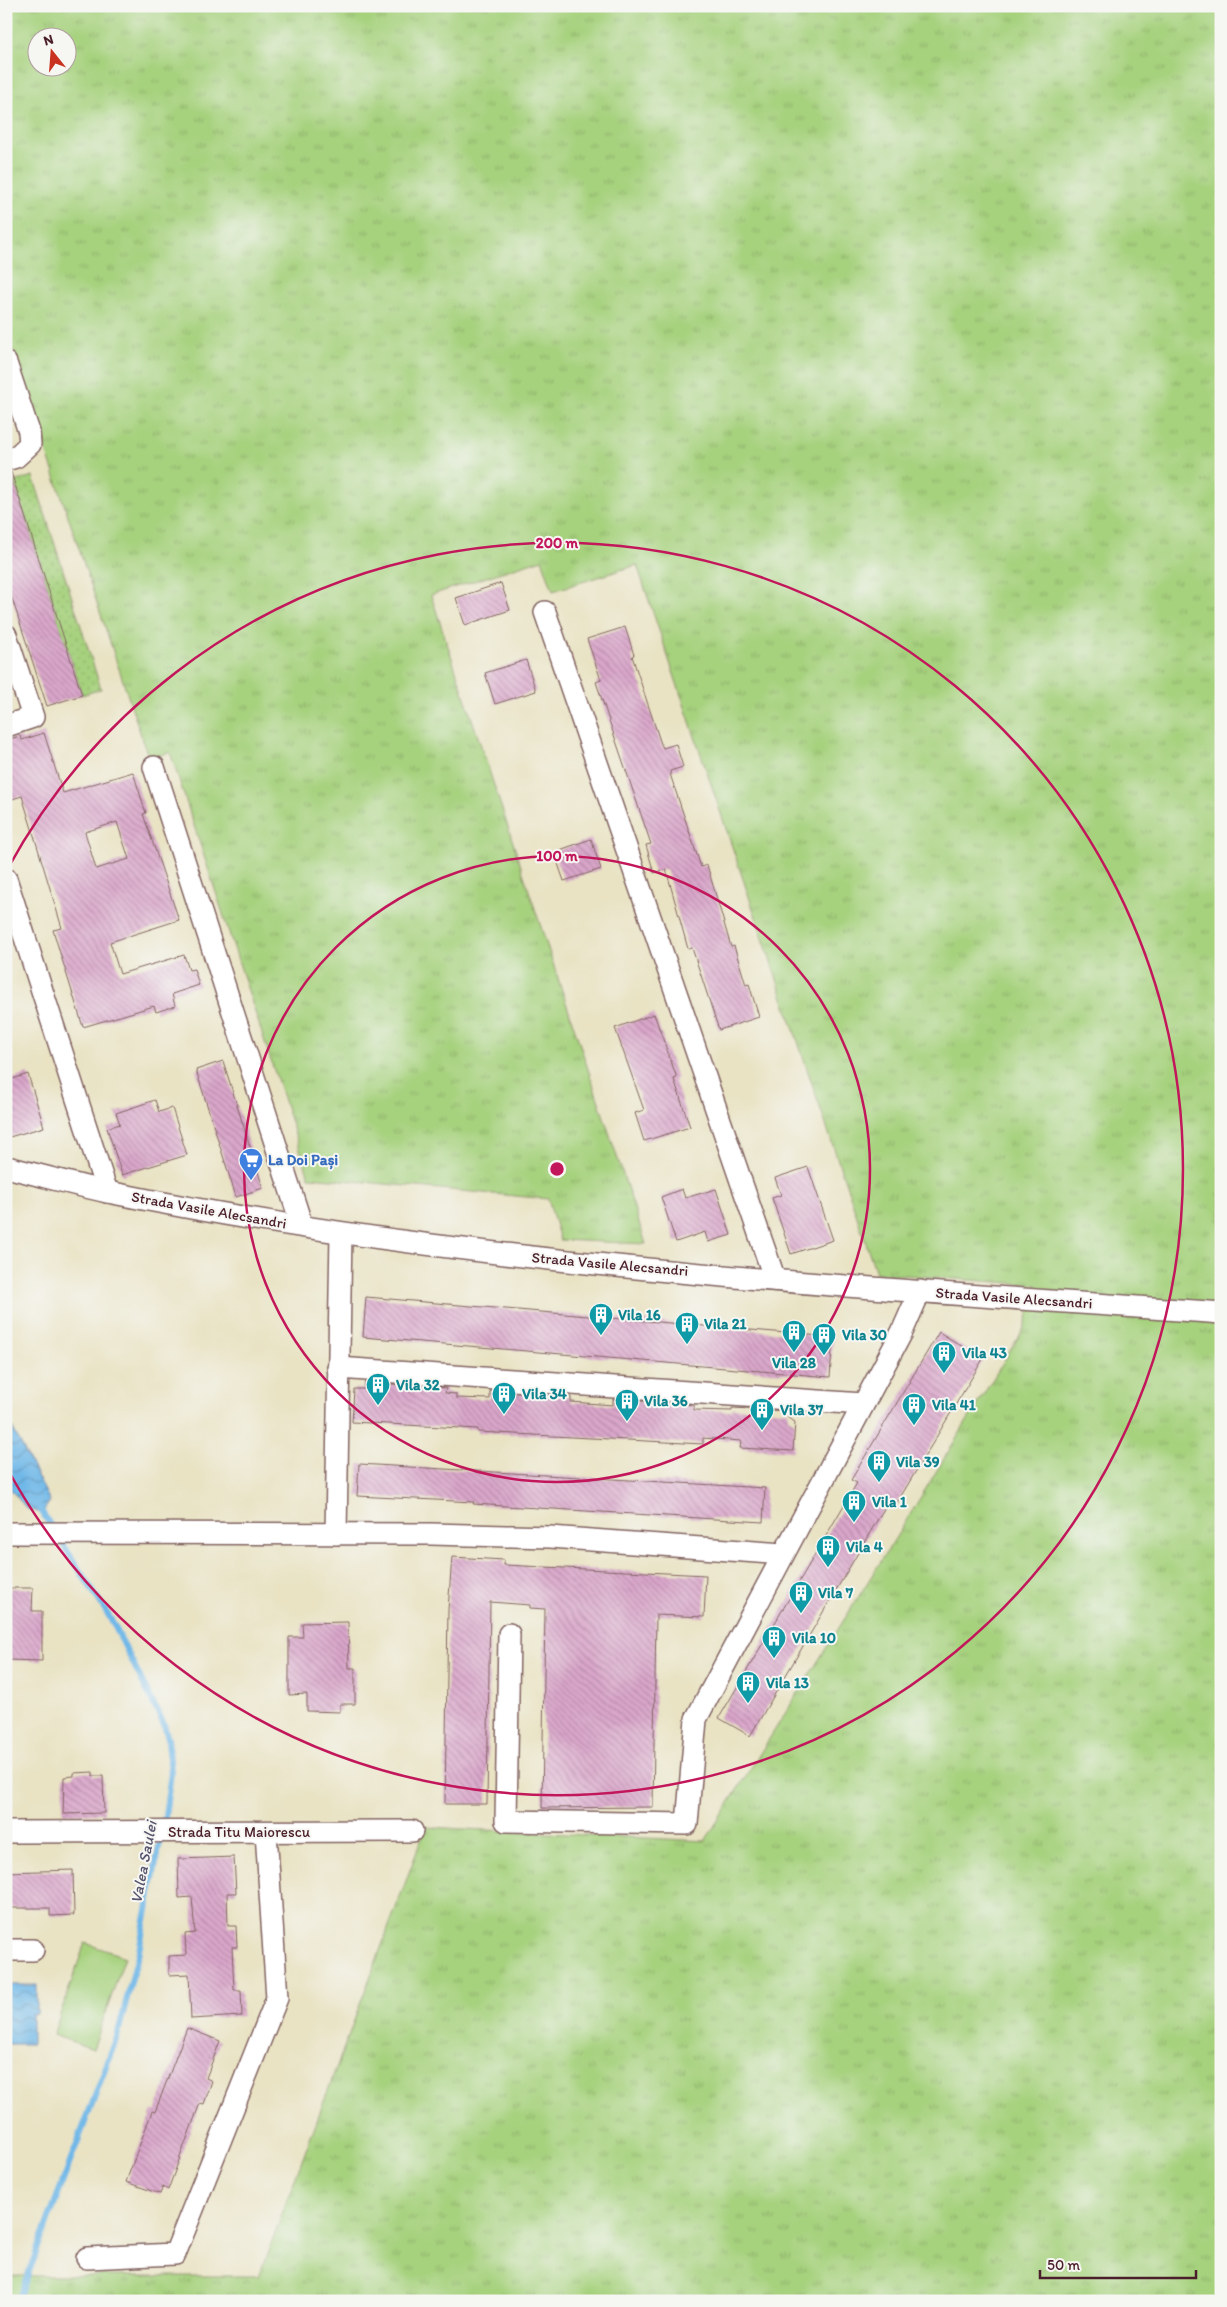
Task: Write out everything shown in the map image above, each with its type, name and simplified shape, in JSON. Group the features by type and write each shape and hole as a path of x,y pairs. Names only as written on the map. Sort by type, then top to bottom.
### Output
{"street":[{"path":"6,363 29,432 30,444 16,457 6,460"},
{"path":"545,612 775,1280"},
{"path":"6,635 33,718 6,726"},
{"path":"154,768 302,1226"},
{"path":"6,878 107,1192"},
{"name":"Strada Vasile Alecsandri","path":"6,1167 107,1192 341,1233 531,1257 775,1280 1221,1313"},
{"path":"336,1534 341,1233"},
{"path":"509,1634 506,1821 686,1824 696,1720 906,1323 920,1291"},
{"path":"338,1368 863,1404"},
{"path":"6,1533 431,1534 550,1537 783,1554"},
{"name":"Strada Titu Maiorescu","path":"6,1832 412,1831"},
{"path":"87,2258 175,2254 277,1998 266,1832"},
{"path":"6,1950 33,1950"}],"green space":[{"path":"6,6 1221,6 1221,2301 6,2301 6,2276 259,2276 426,1827 705,1841 903,1526 1024,1328 1037,1285 876,1273 637,565 553,591 542,559 431,595 646,1244 560,1240 548,1199 309,1177 170,752 149,759 6,330"},
{"path":"33,476 101,689 82,695 14,482"},
{"path":"85,1943 125,1957 93,2049 53,2035"}],"water":[{"path":"6,1415 50,1501 42,1513 27,1509 6,1484"},
{"path":"6,1985 37,1985 37,2014 32,2015 32,2044 6,2044"}],"building":[{"path":"6,472 11,472 82,695 47,706 6,580"},
{"path":"501,583 510,610 465,625 456,598"},
{"path":"625,627 634,655 632,656 661,744 663,748 676,744 683,767 670,771 671,777 701,867 707,865 731,947 734,946 746,985 749,984 759,1017 719,1030 692,948 688,949 666,869 654,873 646,845 651,844 596,682 601,680 587,639"},
{"path":"526,660 536,691 495,704 485,673"},
{"path":"44,733 63,793 133,772 146,813 143,814 179,920 110,942 120,974 184,955 189,970 194,969 199,985 172,994 175,1006 156,1012 154,1006 83,1027 53,930 62,928 22,796 9,800 6,789 6,740 20,736 22,740","holes":["117,822 129,859 96,869 85,832"]},
{"path":"591,839 601,869 564,881 554,852"},
{"path":"654,1014 677,1078 674,1079 690,1127 644,1141 635,1113 644,1110 615,1028"},
{"path":"223,1061 263,1188 236,1197 196,1070"},
{"path":"28,1074 44,1127 6,1138 6,1081"},
{"path":"155,1100 159,1112 172,1108 187,1155 122,1175 107,1128 120,1124 116,1113"},
{"path":"808,1167 833,1240 791,1254 772,1198 781,1195 775,1178"},
{"path":"682,1189 685,1198 716,1189 731,1235 708,1242 705,1232 676,1242 661,1197"},
{"path":"366,1297 833,1337 830,1377 363,1337"},
{"path":"939,1332 983,1359 895,1506 888,1502 750,1736 719,1718 857,1483 851,1480"},
{"path":"365,1382 446,1388 445,1393 456,1394 456,1398 490,1399 490,1391 571,1397 571,1402 613,1405 613,1399 694,1405 694,1410 732,1411 732,1408 788,1411 788,1418 795,1422 793,1451 740,1448 741,1441 703,1438 703,1444 478,1432 478,1429 352,1422 354,1389 364,1389"},
{"path":"359,1464 765,1488 763,1522 357,1496"},
{"path":"452,1557 504,1560 504,1565 706,1575 704,1617 656,1615 653,1807 542,1808 545,1609 530,1608 530,1605 490,1602 487,1804 445,1804 448,1610"},
{"path":"7,1588 33,1588 32,1611 42,1611 42,1661 6,1660"},
{"path":"348,1622 349,1668 355,1668 355,1704 340,1704 340,1712 307,1711 307,1694 289,1695 289,1637 303,1637 302,1623"},
{"path":"93,1772 93,1776 103,1776 104,1813 63,1814 64,1777 74,1776 74,1773"},
{"path":"234,1857 236,1893 227,1893 228,1926 236,1926 237,1947 232,1947 234,1990 241,1990 242,2016 191,2019 189,1974 169,1975 169,1956 186,1955 185,1934 195,1933 192,1897 179,1898 178,1859"},
{"path":"73,1870 74,1915 50,1916 50,1908 6,1908 6,1872"},
{"path":"187,2028 220,2041 206,2078 212,2081 204,2104 200,2103 168,2190 163,2187 160,2194 126,2182 152,2111 155,2112"}],"waterway":[{"name":"Valea Saulei","path":"39,1507 52,1528"},
{"name":"Valea Saulei","path":"18,2301 117,2037 139,1951 165,1816 171,1773 168,1739 164,1725 112,1621 59,1538"}],"place":[{"name":"La Doi Pași","path":"251,1181"},
{"name":"Vila 16","path":"601,1336"},
{"name":"Vila 21","path":"687,1345"},
{"name":"Vila 28","path":"794,1353"},
{"name":"Vila 30","path":"824,1356"},
{"name":"Vila 43","path":"944,1374"},
{"name":"Vila 32","path":"378,1406"},
{"name":"Vila 34","path":"504,1415"},
{"name":"Vila 36","path":"627,1422"},
{"name":"Vila 41","path":"914,1426"},
{"name":"Vila 37","path":"762,1431"},
{"name":"Vila 39","path":"879,1483"},
{"name":"Vila 1","path":"854,1523"},
{"name":"Vila 4","path":"828,1568"},
{"name":"Vila 7","path":"801,1614"},
{"name":"Vila 10","path":"774,1659"},
{"name":"Vila 13","path":"748,1704"}]}
